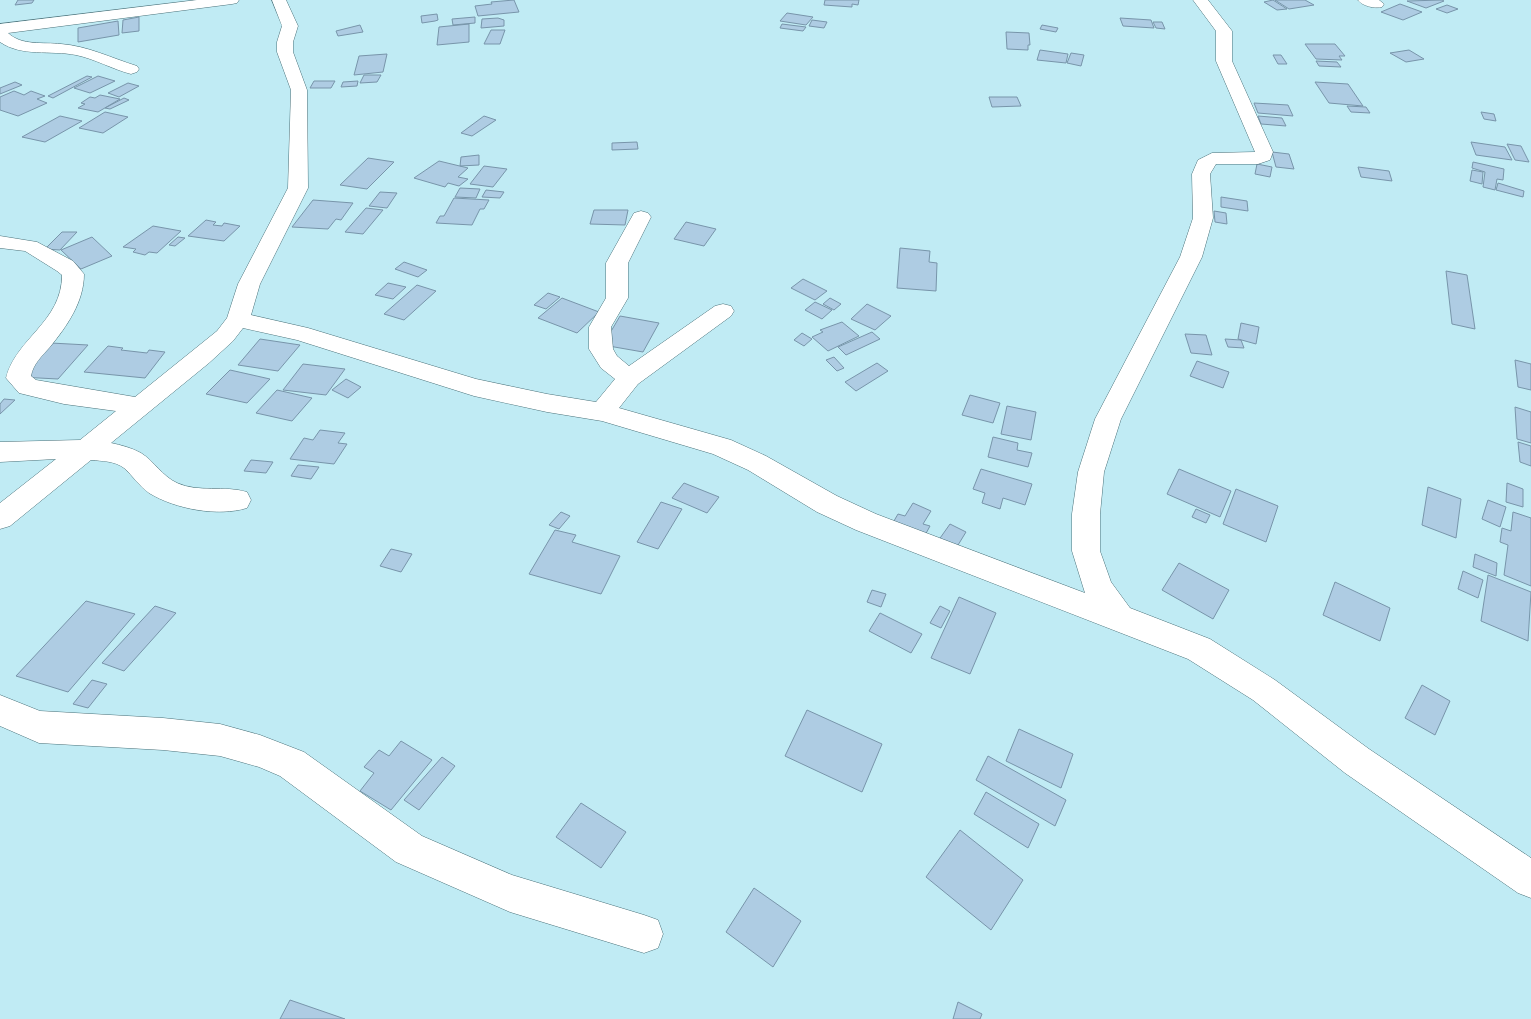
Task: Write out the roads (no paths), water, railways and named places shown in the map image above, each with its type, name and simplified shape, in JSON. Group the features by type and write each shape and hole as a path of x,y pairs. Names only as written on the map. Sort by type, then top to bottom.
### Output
{"street":[{"path":"0,29 232,0"},
{"path":"0,518 219,341 238,320 252,276 298,188 299,90 285,52 285,42 290,26 279,0"},
{"path":"1119,617 1098,588 1086,551 1086,514 1091,472 1108,419 1191,257 1203,218 1201,174 1205,164 1212,159 1258,158 1263,156 1264,152 1224,61 1224,31 1200,0"},
{"path":"0,33 13,44 84,52 131,69"},
{"path":"629,378 609,362 601,349 600,327 617,298 617,263 640,217"},
{"path":"0,242 30,246 59,262 73,274 73,284 66,308 47,335 21,365 18,378 28,387 64,395 139,406"},
{"path":"602,412 629,378 723,311"},
{"path":"238,320 300,333 474,387 547,403 602,412 722,447 757,463 827,504 866,522 1200,649 1256,685 1357,761 1531,880"},
{"path":"0,452 32,449 84,450 112,453 132,459 141,471 159,486 204,500 236,500"},
{"path":"0,710 39,727 163,734 220,740 260,751 292,764 409,849 510,893 644,934"}]}
